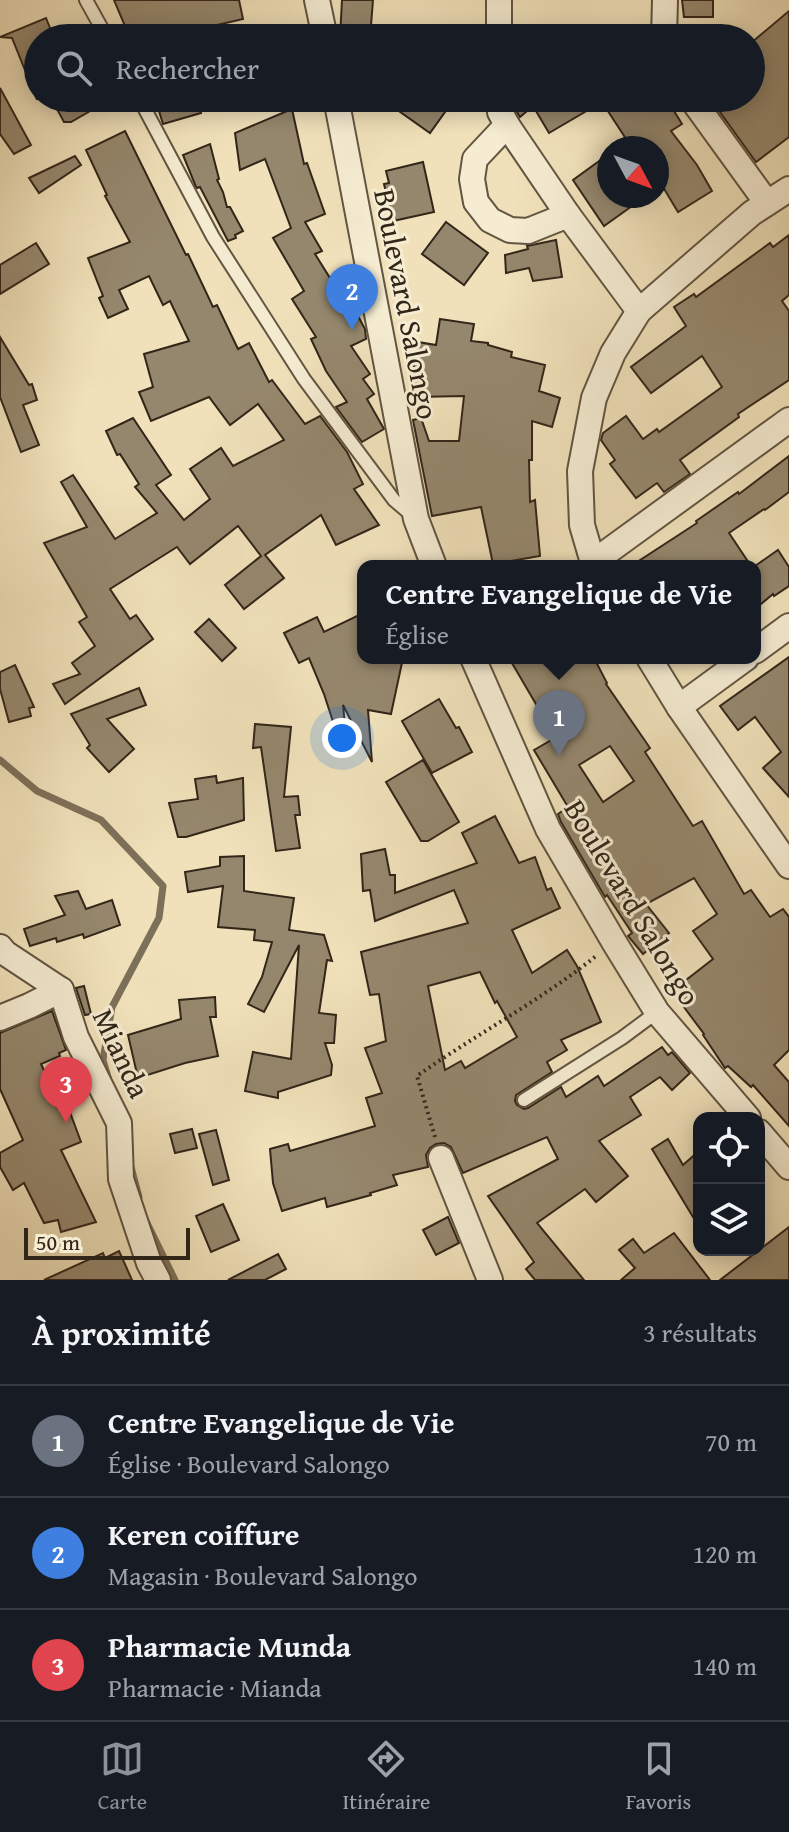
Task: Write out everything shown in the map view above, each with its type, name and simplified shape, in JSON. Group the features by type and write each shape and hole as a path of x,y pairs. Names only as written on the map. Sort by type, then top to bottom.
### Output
{"street":[{"path":"317,0 322,24"},
{"path":"499,0 499,24"},
{"path":"664,24 665,0"},
{"name":"Boulevard Salongo","path":"339,112 416,519 432,560"},
{"path":"500,112 568,215 639,311"},
{"path":"701,112 767,203"},
{"path":"507,125 475,159 472,179 476,202 490,220 510,230 528,231 568,215"},
{"path":"592,560 582,525 580,471 594,398 613,353 639,311 752,213 789,189"},
{"path":"598,560 789,420"},
{"path":"761,647 789,626"},
{"name":"Boulevard Salongo","path":"476,664 548,829 614,942 657,1012 743,1112"},
{"path":"653,664 679,707 779,833 789,866"},
{"path":"679,707 738,664"},
{"path":"0,947 61,990 0,1018"},
{"name":"Mianda","path":"61,990 76,1037 119,1123 121,1179 149,1263 158,1280"},
{"path":"765,1139 789,1167"},
{"path":"441,1158 490,1280"}],"lane":[{"path":"86,0 99,24"},
{"path":"146,112 213,237 304,379 394,500 416,519"},
{"path":"524,1100 657,1012"}],"path":[{"path":"441,1158 417,1076 573,975 614,942"}],"building":[{"path":"114,0 239,0 243,19 221,24 124,24"},
{"path":"342,0 373,0 371,24 341,24"},
{"path":"682,0 713,0 713,17 684,17"},
{"path":"789,11 789,137 756,162 720,112 765,112 765,31"},
{"path":"46,18 48,24 31,24"},
{"path":"24,27 24,68 12,38 0,37"},
{"path":"0,88 31,145 14,154 0,134"},
{"path":"59,112 88,112 71,122 64,122"},
{"path":"159,112 201,112 201,113 163,124"},
{"path":"285,112 293,112 304,164 307,163 325,214 305,222 322,251 315,254 365,329 366,339 351,346 370,374 363,379 374,394 367,399 384,429 362,442 336,407 347,402 326,371 311,339 316,337 292,299 304,291 273,238 291,228 265,159 240,170 235,133"},
{"path":"400,112 445,112 430,133"},
{"path":"537,112 585,112 549,133"},
{"path":"609,112 675,112 682,124 671,131 712,191 678,212 669,197 669,136 624,136"},
{"path":"125,131 186,255 213,307 217,305 238,349 249,343 269,382 272,380 305,424 320,416 347,452 363,484 354,489 379,525 336,545 321,515 265,555 284,578 244,609 225,585 261,556 238,526 190,564 177,547 110,589 130,619 136,615 153,639 65,704 53,684 80,674 72,663 95,646 79,622 87,617 44,543 87,527 61,482 73,475 115,539 157,513 135,487 139,484 120,454 117,455 106,431 133,418 171,475 156,485 184,520 210,499 190,469 221,448 233,466 284,440 258,404 230,425 209,397 151,421 139,392 153,387 144,354 189,341 170,301 163,305 149,276 119,290 128,309 108,318 88,258 130,242 105,196 86,150"},
{"path":"210,144 217,180 227,207 230,207 243,231 228,241 200,187 196,187 183,155"},
{"path":"75,156 81,165 39,193 29,178"},
{"path":"423,162 434,212 393,221 384,184 389,183 386,171"},
{"path":"597,163 597,208 629,208 604,226 573,180"},
{"path":"446,222 488,253 464,285 422,254"},
{"path":"789,235 789,295 782,301 789,311 789,380 738,414 739,417 680,460 690,474 664,492 657,483 636,498 610,464 615,460 601,440 603,433 626,416 643,439 657,429 659,432 722,387 702,356 651,393 631,367 686,326 674,307 694,294 696,297 770,243 773,247"},
{"path":"556,240 562,277 533,281 529,268 506,273 505,255 528,249 527,246"},
{"path":"36,243 49,264 0,294 0,265"},
{"path":"440,319 474,324 471,341 488,343 512,352 511,357 545,365 539,391 560,398 552,427 532,421 530,502 535,500 540,556 492,560 481,507 432,516 413,420 421,418 429,441 459,441 464,396 416,397 416,371 413,371 418,342 436,345"},
{"path":"0,337 29,385 32,384 37,400 23,405 39,445 21,452 0,397"},
{"path":"789,456 789,492 729,533 747,560 640,560 738,492"},
{"path":"778,550 789,567 789,586 761,604 761,562"},
{"path":"357,616 357,664 402,664 391,714 368,710 372,762 343,705 346,735 338,737 309,658 299,663 284,633 317,617 324,632"},
{"path":"209,619 236,648 222,661 195,632"},
{"path":"789,657 789,797 763,768 781,752 755,717 738,730 720,706"},
{"path":"513,664 597,664 606,684 650,748 645,752 693,826 702,821 744,894 751,890 770,917 783,909 789,917 789,1050 774,1065 789,1082 789,1126 753,1085 751,1087 728,1066 725,1068 672,991 713,959 693,931 717,914 694,878 646,904 669,933 643,954 628,936 632,933 607,895 605,897 561,822 558,814 568,807 534,750 553,739 537,713 540,711","holes":["610,746 634,781 603,802 579,765"]},
{"path":"15,665 34,707 29,708 31,716 9,722 0,689 0,672"},
{"path":"139,688 146,705 107,719 134,749 109,772 87,748 90,745 71,714"},
{"path":"439,699 472,752 432,773 402,721"},
{"path":"255,724 291,727 284,797 298,796 300,815 295,815 300,848 276,851 261,747 253,748"},
{"path":"423,760 459,822 428,841 421,841 386,782"},
{"path":"216,776 217,783 243,778 244,820 178,837 169,803 198,799 195,779"},
{"path":"495,816 519,863 535,857 547,890 551,888 560,908 512,930 532,973 567,950 601,1022 561,1040 567,1050 547,1062 552,1072 516,1095 517,1105 528,1108 561,1087 566,1097 598,1076 604,1086 662,1047 668,1055 672,1052 690,1073 672,1090 660,1077 630,1097 641,1115 599,1141 628,1176 596,1202 585,1189 537,1223 584,1280 535,1280 526,1269 534,1262 488,1196 558,1159 547,1137 463,1173 451,1147 444,1143 436,1144 426,1155 428,1167 393,1175 397,1185 327,1207 325,1198 282,1211 273,1183 270,1149 288,1144 290,1151 375,1126 366,1098 382,1093 365,1048 386,1041 379,994 370,995 361,952 468,923 454,890 375,921 370,890 363,891 361,854 385,849 390,875 395,875 395,893 477,863 462,833","holes":["480,972 495,1003 497,1001 517,1037 465,1068 461,1061 445,1070 428,986"]},
{"path":"244,856 244,891 294,898 289,930 324,935 332,961 327,960 319,1013 336,1015 334,1043 325,1043 332,1065 331,1075 278,1092 278,1098 245,1091 253,1052 291,1059 299,945 264,1012 248,1004 262,977 272,942 254,940 255,930 218,927 223,886 188,892 185,872 220,866 220,857"},
{"path":"78,891 86,909 112,900 120,925 84,938 83,934 57,942 56,938 30,946 24,929 65,915 55,896"},
{"path":"84,986 91,1014 85,1015 76,988"},
{"path":"215,997 216,1017 210,1017 218,1056 138,1078 128,1035 181,1019 179,1000"},
{"path":"52,1011 66,1050 41,1064 59,1102 65,1099 81,1142 61,1150 96,1222 61,1232 58,1220 44,1223 24,1183 13,1190 0,1167 0,1153 23,1140 0,1089 0,1033"},
{"path":"192,1129 197,1148 175,1153 170,1134"},
{"path":"216,1130 229,1180 213,1185 199,1134"},
{"path":"668,1139 683,1165 693,1156 693,1217 652,1149"},
{"path":"223,1204 239,1240 211,1252 196,1216"},
{"path":"448,1217 459,1243 436,1255 423,1230"},
{"path":"789,1227 789,1280 720,1280 751,1256 765,1256 765,1245"},
{"path":"674,1233 710,1280 621,1280 635,1268 619,1250 633,1239 644,1253"},
{"path":"119,1251 132,1280 44,1280 103,1253 105,1258"},
{"path":"278,1254 286,1269 265,1280 228,1280"}],"waterway":[{"path":"0,760 37,791 101,820 163,886 159,918 112,1007 103,1060 108,1077"},
{"path":"131,1167 139,1197"},
{"path":"146,1221 175,1280"}],"place":[{"name":"Keren coiffure","path":"352,330"},
{"name":"Centre Evangelique de Vie","path":"559,756"},
{"name":"Pharmacie Munda","path":"66,1123"}]}
